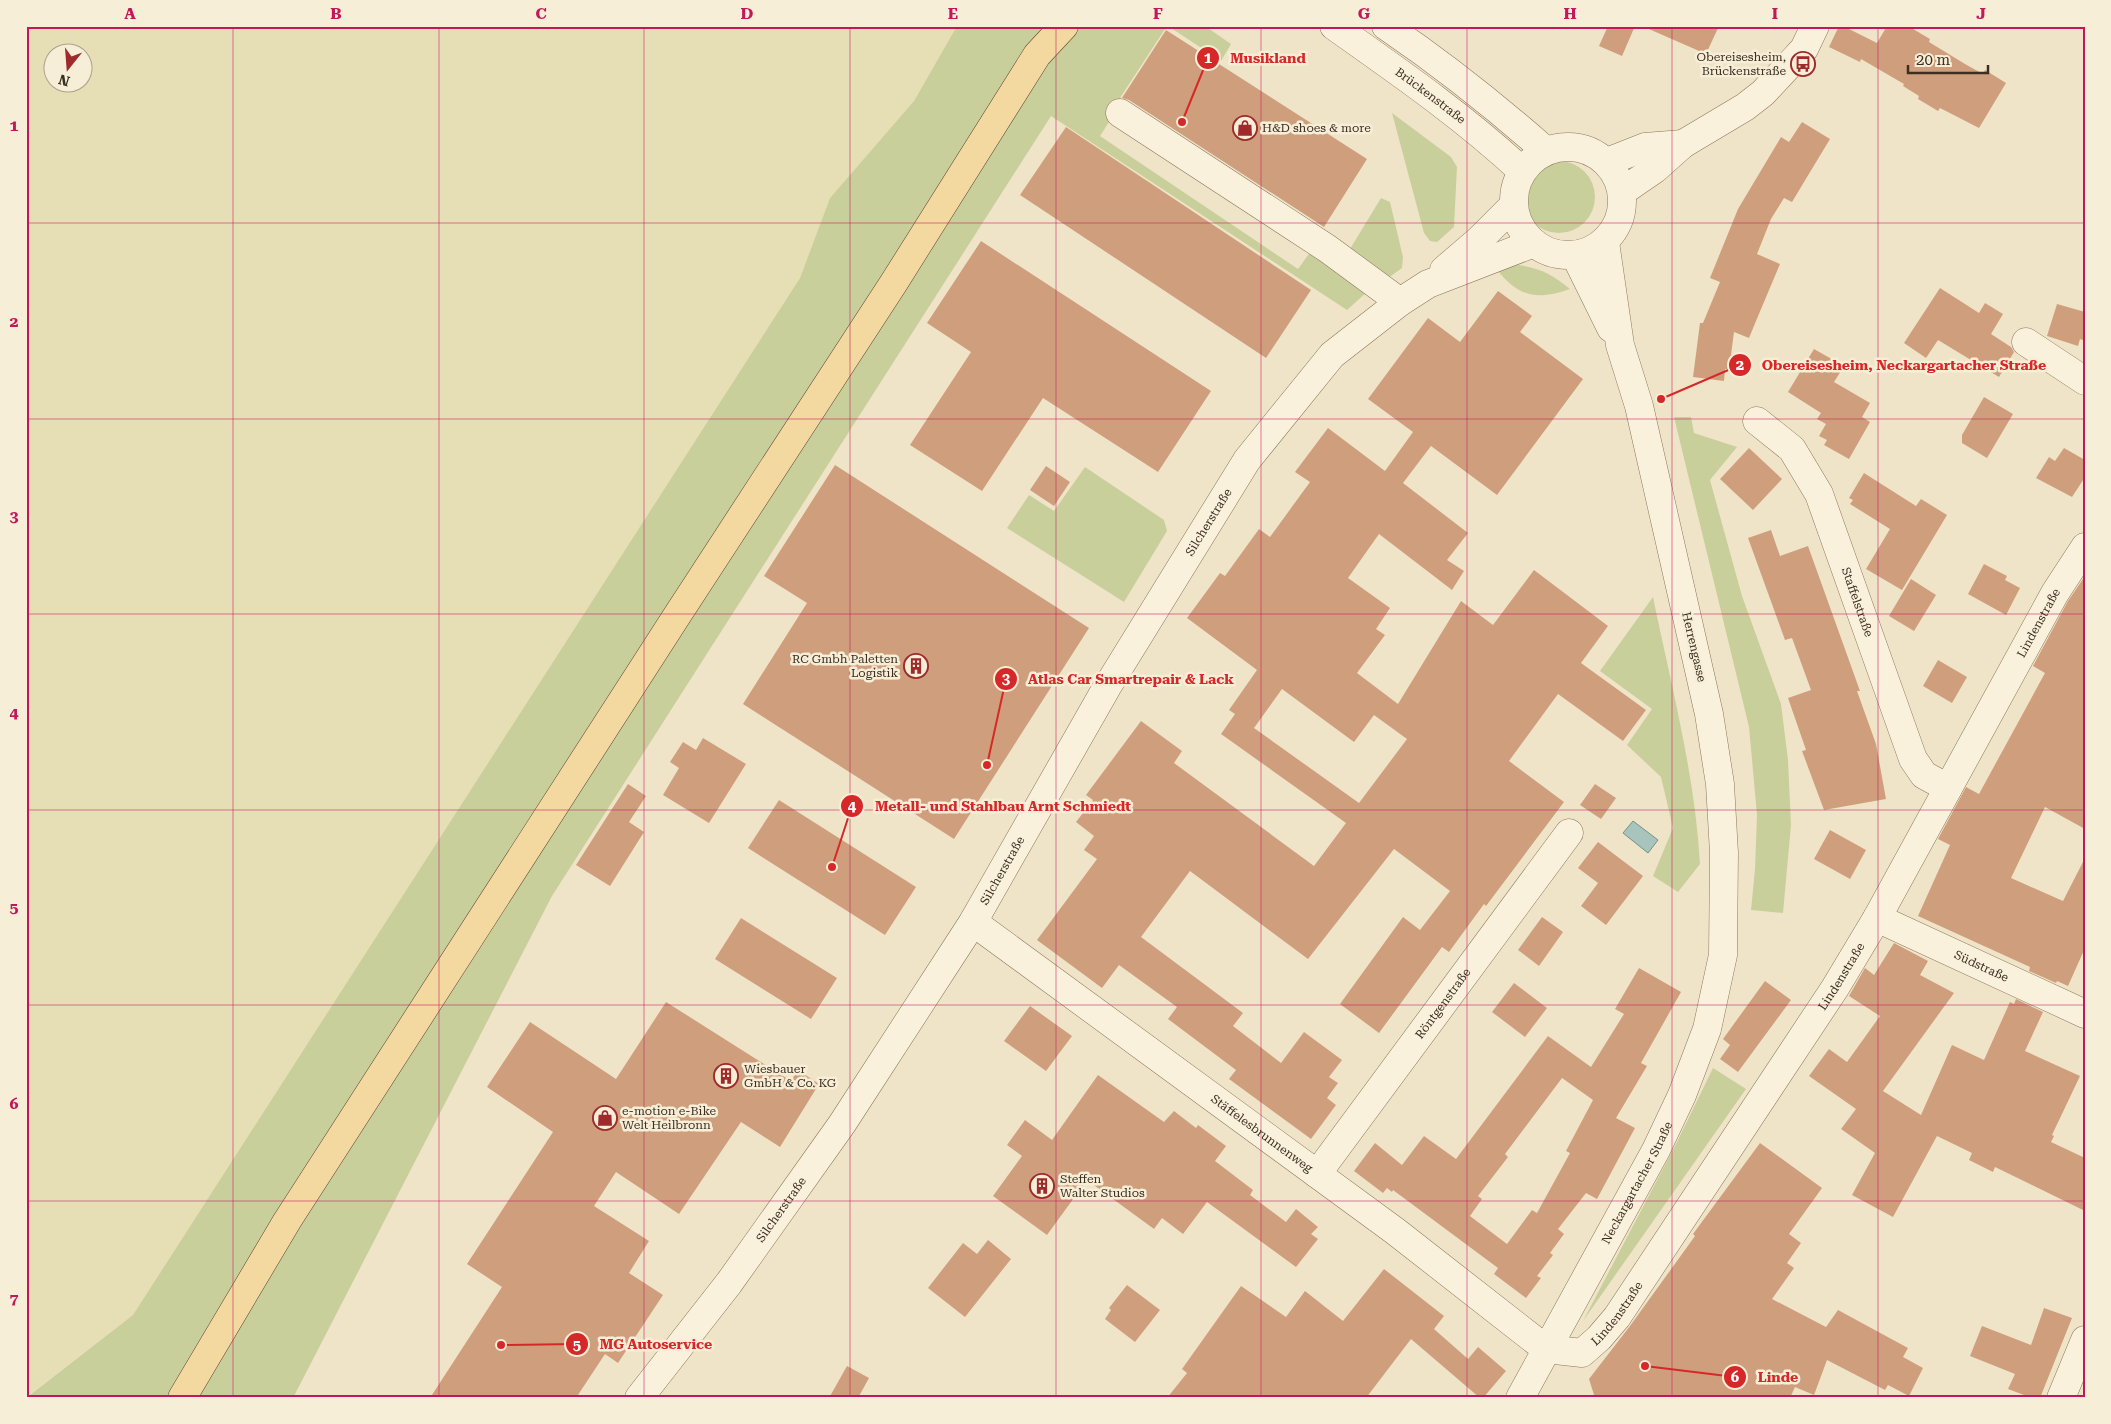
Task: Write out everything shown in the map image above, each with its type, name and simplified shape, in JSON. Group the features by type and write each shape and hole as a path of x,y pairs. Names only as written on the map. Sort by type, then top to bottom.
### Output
{"main road":[{"path":"1037,55 1047,26"},
{"path":"182,1398 287,1221 888,292 1037,55 1064,26"}],"street":[{"name":"Brückenstraße","path":"1334,26 1433,96 1495,145 1522,171"},
{"path":"1386,26 1427,55 1546,151"},
{"path":"1623,191 1655,169 1683,144 1763,93 1804,49 1815,26"},
{"path":"1120,113 1328,249 1400,302"},
{"path":"1607,162 1645,148 1683,144"},
{"path":"1567,146 1589,150 1607,162 1617,175 1623,191 1623,210 1616,227 1605,242 1591,251 1575,255 1553,254 1534,243 1520,226 1514,206 1515,188 1522,171 1532,159 1546,151 1567,146"},
{"name":"Silcherstraße","path":"639,1398 729,1283 842,1124 973,922 1108,687 1247,460 1332,356 1400,302 1428,284 1479,240 1514,206"},
{"path":"1605,242 1620,345"},
{"name":"Silcherstraße","path":"1428,284 1534,243"},
{"path":"1575,255 1620,345"},
{"path":"2026,342 2085,382"},
{"name":"Herrengasse","path":"1620,345 1639,406 1709,714 1720,784 1724,853 1723,956"},
{"name":"Staffelstraße","path":"1756,421 1792,449 1819,494 1913,759 1924,775 1948,788"},
{"name":"Lindenstraße","path":"1546,1349 1582,1353 1599,1338 1617,1317 1835,988 1877,918 2055,593 2085,547"},
{"name":"Röntgenstraße","path":"1317,1174 1569,833"},
{"name":"Südstraße","path":"1877,918 2085,1014"},
{"name":"Stäffelesbrunnenweg","path":"973,922 1395,1231 1546,1349"},
{"name":"Neckargartacher Straße","path":"1520,1398 1656,1150 1682,1095 1707,1029 1723,956"},
{"path":"2061,1398 2085,1340"}],"shaded area":[{"path":"26,26 957,26 914,101 830,198 800,278 133,1315 26,1397"}],"green space":[{"path":"957,26 1167,26 1120,98 1123,100 1100,136 1298,269 1311,251 1367,292 1347,310 1051,116 552,896 293,1398 26,1398 133,1315 800,278 830,198 914,101"},
{"path":"1168,26 1205,26 1231,44 1221,61"},
{"path":"1392,113 1451,157 1457,167 1454,227 1437,242 1430,241 1424,233"},
{"path":"1559,161 1579,167 1589,177 1595,197 1589,217 1579,227 1559,233 1539,227 1529,217 1523,197 1529,177 1539,167"},
{"path":"1381,198 1390,202 1403,257 1402,268 1388,278 1350,249"},
{"path":"1519,265 1546,273 1558,279 1570,289 1548,295 1530,294 1522,291 1514,287 1498,271 1506,267"},
{"path":"1674,417 1691,417 1694,433 1737,447 1710,480 1742,596 1781,704 1788,760 1791,825 1783,913 1751,910 1757,815 1749,727"},
{"path":"1085,467 1164,520 1167,531 1124,602 1007,528 1029,495 1054,511"},
{"path":"1653,597 1688,763 1700,864 1678,892 1653,876 1673,828 1661,777 1627,745 1652,709 1600,671"},
{"path":"1713,1068 1746,1089 1583,1321 1675,1146"}],"water":[{"path":"1633,821 1658,840 1648,853 1623,833"}],"building":[{"path":"1608,26 1635,26 1622,56 1599,46"},
{"path":"1642,26 1719,26 1706,54"},
{"path":"1839,26 1843,26 1877,43 1887,26 1908,26 1930,39 1929,42 1965,64 1983,74 1985,70 2006,83 1979,128 1940,108 1938,111 1918,99 1919,96 1903,86 1904,84 1861,59 1860,62 1829,47"},
{"name":"H&D shoes & more","path":"1166,30 1367,159 1324,227 1129,100 1122,98"},
{"path":"1802,122 1830,139 1792,202 1784,198 1771,219 1757,254 1780,264 1749,338 1734,332 1729,370 1725,369 1724,381 1693,377 1700,323 1703,323 1720,282 1710,278 1738,209 1781,137 1789,142"},
{"path":"1066,127 1311,290 1266,358 1020,195"},
{"path":"981,241 1211,391 1158,472 1043,398 982,491 910,445 971,352 927,323"},
{"path":"1940,288 1979,313 1985,303 2003,314 1991,334 2011,347 2014,352 1999,377 1938,340 1926,358 1904,343"},
{"path":"1498,291 1532,316 1520,332 1583,379 1497,495 1431,446 1403,483 1468,533 1447,560 1464,571 1452,590 1379,534 1348,578 1390,608 1376,629 1385,635 1357,673 1398,704 1461,601 1493,625 1534,570 1608,626 1581,663 1646,710 1623,741 1558,694 1509,761 1564,802 1449,952 1442,947 1379,1033 1340,1004 1403,917 1420,930 1450,891 1394,849 1308,959 1190,871 1141,937 1243,1013 1233,1026 1281,1063 1304,1032 1342,1060 1329,1077 1338,1083 1327,1098 1336,1105 1311,1139 1229,1079 1236,1070 1168,1019 1177,1007 1119,965 1102,988 1037,940 1097,859 1084,850 1094,836 1076,822 1093,800 1086,795 1141,721 1182,751 1174,763 1314,866 1346,823 1221,734 1235,714 1229,710 1257,670 1187,618 1220,573 1225,576 1259,529 1270,537 1310,482 1295,472 1328,428 1385,471 1413,432 1368,399 1428,318 1460,342","holes":["1282,689 1354,742 1374,715 1407,739 1359,803 1254,728"]},
{"path":"2057,304 2085,312 2085,341 2080,339 2078,346 2047,336"},
{"path":"1814,349 1844,366 1834,382 1870,403 1862,417 1870,422 1849,459 1824,445 1827,440 1819,436 1826,424 1817,419 1821,413 1788,392"},
{"path":"1984,397 2013,414 1987,458 1962,443 1962,435"},
{"path":"1749,448 1782,479 1753,510 1720,479"},
{"path":"2064,448 2085,460 2085,477 2072,497 2036,478 2049,457 2055,461"},
{"name":"RC Gmbh Paletten Logistik","path":"835,465 1089,628 954,839 743,704 807,603 764,576"},
{"path":"1046,466 1070,482 1054,506 1030,490"},
{"path":"1864,473 1916,506 1921,499 1947,515 1902,590 1866,569 1890,529 1850,504 1853,500 1849,498"},
{"path":"1771,530 1780,556 1808,546 1860,691 1857,691 1876,744 1886,799 1824,810 1802,751 1806,750 1788,698 1811,690 1792,638 1785,640 1748,538"},
{"path":"1984,564 2007,576 2005,580 2020,588 2006,615 1968,594"},
{"path":"2085,576 2085,829 2045,807 2011,878 2063,901 2085,858 2085,948 2068,986 2057,981 2056,983 2029,971 2030,967 1918,916 1950,845 1938,839 1966,787 1979,794 2045,673 2033,666 2068,601"},
{"path":"1911,579 1936,595 1914,631 1889,616"},
{"path":"1938,660 1967,677 1952,703 1923,686"},
{"path":"703,738 746,764 709,823 663,795 679,768 670,762 683,742 696,750"},
{"path":"628,784 646,796 629,822 644,832 610,886 576,865"},
{"path":"1595,784 1616,798 1601,819 1580,805"},
{"path":"779,800 916,887 885,935 748,848"},
{"path":"1830,830 1866,850 1850,879 1814,859"},
{"path":"1598,842 1643,876 1606,925 1581,906 1598,883 1578,868"},
{"path":"1542,917 1563,932 1539,966 1518,950"},
{"path":"741,918 837,978 811,1019 715,959"},
{"path":"1894,943 1928,961 1920,975 1954,993 1883,1091 1921,1115 1952,1045 1984,1060 2010,1002 2014,1004 2016,999 2043,1012 2025,1051 2080,1076 2052,1135 2054,1136 2051,1142 2085,1158 2085,1211 1995,1167 1993,1172 1969,1160 1972,1153 1937,1136 1893,1217 1852,1195 1875,1153 1841,1129 1856,1109 1809,1076 1829,1049 1847,1062 1880,1016 1849,996 1865,968 1874,975"},
{"path":"1639,968 1681,992 1641,1063 1647,1066 1616,1118 1635,1128 1597,1199 1586,1193 1558,1229 1564,1234 1550,1253 1553,1255 1537,1276 1541,1278 1526,1298 1494,1274 1498,1268 1393,1190 1392,1192 1387,1188 1383,1193 1354,1171 1375,1143 1402,1165 1424,1136 1456,1159 1548,1036 1591,1067 1624,1014 1615,1009","holes":["1562,1078 1593,1100 1566,1151 1570,1153 1537,1213 1532,1210 1507,1244 1470,1216 1482,1199 1478,1196 1508,1157 1505,1154"]},
{"path":"1765,981 1791,1000 1738,1072 1720,1059 1730,1045 1723,1039"},
{"path":"1514,983 1547,1008 1525,1037 1492,1012"},
{"path":"666,1002 791,1081 798,1070 819,1084 780,1147 741,1122 679,1214 616,1172 594,1206 649,1241 629,1273 663,1295 618,1363 605,1354 576,1398 430,1398 502,1287 467,1264 553,1132 487,1087 530,1022 616,1079"},
{"path":"1030,1006 1072,1036 1046,1071 1004,1041"},
{"path":"1098,1075 1164,1122 1174,1111 1196,1128 1198,1125 1226,1146 1215,1161 1253,1190 1250,1195 1286,1222 1296,1209 1318,1227 1311,1234 1318,1239 1296,1267 1207,1202 1183,1234 1162,1218 1154,1229 1087,1180 1047,1235 993,1196 1022,1156 1007,1145 1025,1120 1052,1140"},
{"path":"1760,1143 1822,1188 1789,1234 1801,1243 1787,1263 1794,1268 1772,1299 1826,1327 1838,1310 1908,1348 1903,1357 1923,1368 1909,1396 1888,1385 1885,1390 1827,1360 1814,1395 1795,1387 1790,1398 1595,1398 1589,1379 1630,1326 1695,1236 1693,1234"},
{"path":"988,1240 1011,1259 965,1317 928,1288 963,1243 977,1254"},
{"path":"1384,1269 1444,1316 1434,1329 1468,1359 1478,1347 1506,1371 1483,1398 1480,1398 1411,1339 1366,1398 1167,1398 1187,1373 1182,1369 1241,1286 1286,1317 1305,1291 1343,1321"},
{"path":"1127,1285 1160,1310 1135,1342 1105,1319 1111,1310 1109,1308"},
{"path":"2044,1308 2072,1318 2040,1398 2032,1398 2008,1389 2015,1374 1970,1356 1982,1326 2031,1345"},
{"path":"847,1366 869,1378 858,1398 829,1398"}],"place":[{"name":"Obereisesheim, Brückenstraße","path":"1803,64"},
{"name":"Musikland","path":"1182,122"},
{"name":"H&D shoes & more","path":"1245,128"},
{"name":"Obereisesheim, Neckargartacher Straße","path":"1661,399"},
{"name":"RC Gmbh Paletten Logistik","path":"916,666"},
{"name":"Atlas Car Smartrepair & Lack","path":"987,765"},
{"name":"Metall- und Stahlbau Arnt Schmiedt","path":"832,867"},
{"name":"Wiesbauer GmbH & Co. KG","path":"726,1076"},
{"name":"e-motion e-Bike Welt Heilbronn","path":"605,1118"},
{"name":"Steffen Walter Studios","path":"1042,1186"},
{"name":"MG Autoservice","path":"501,1345"},
{"name":"Linde","path":"1645,1366"}]}
